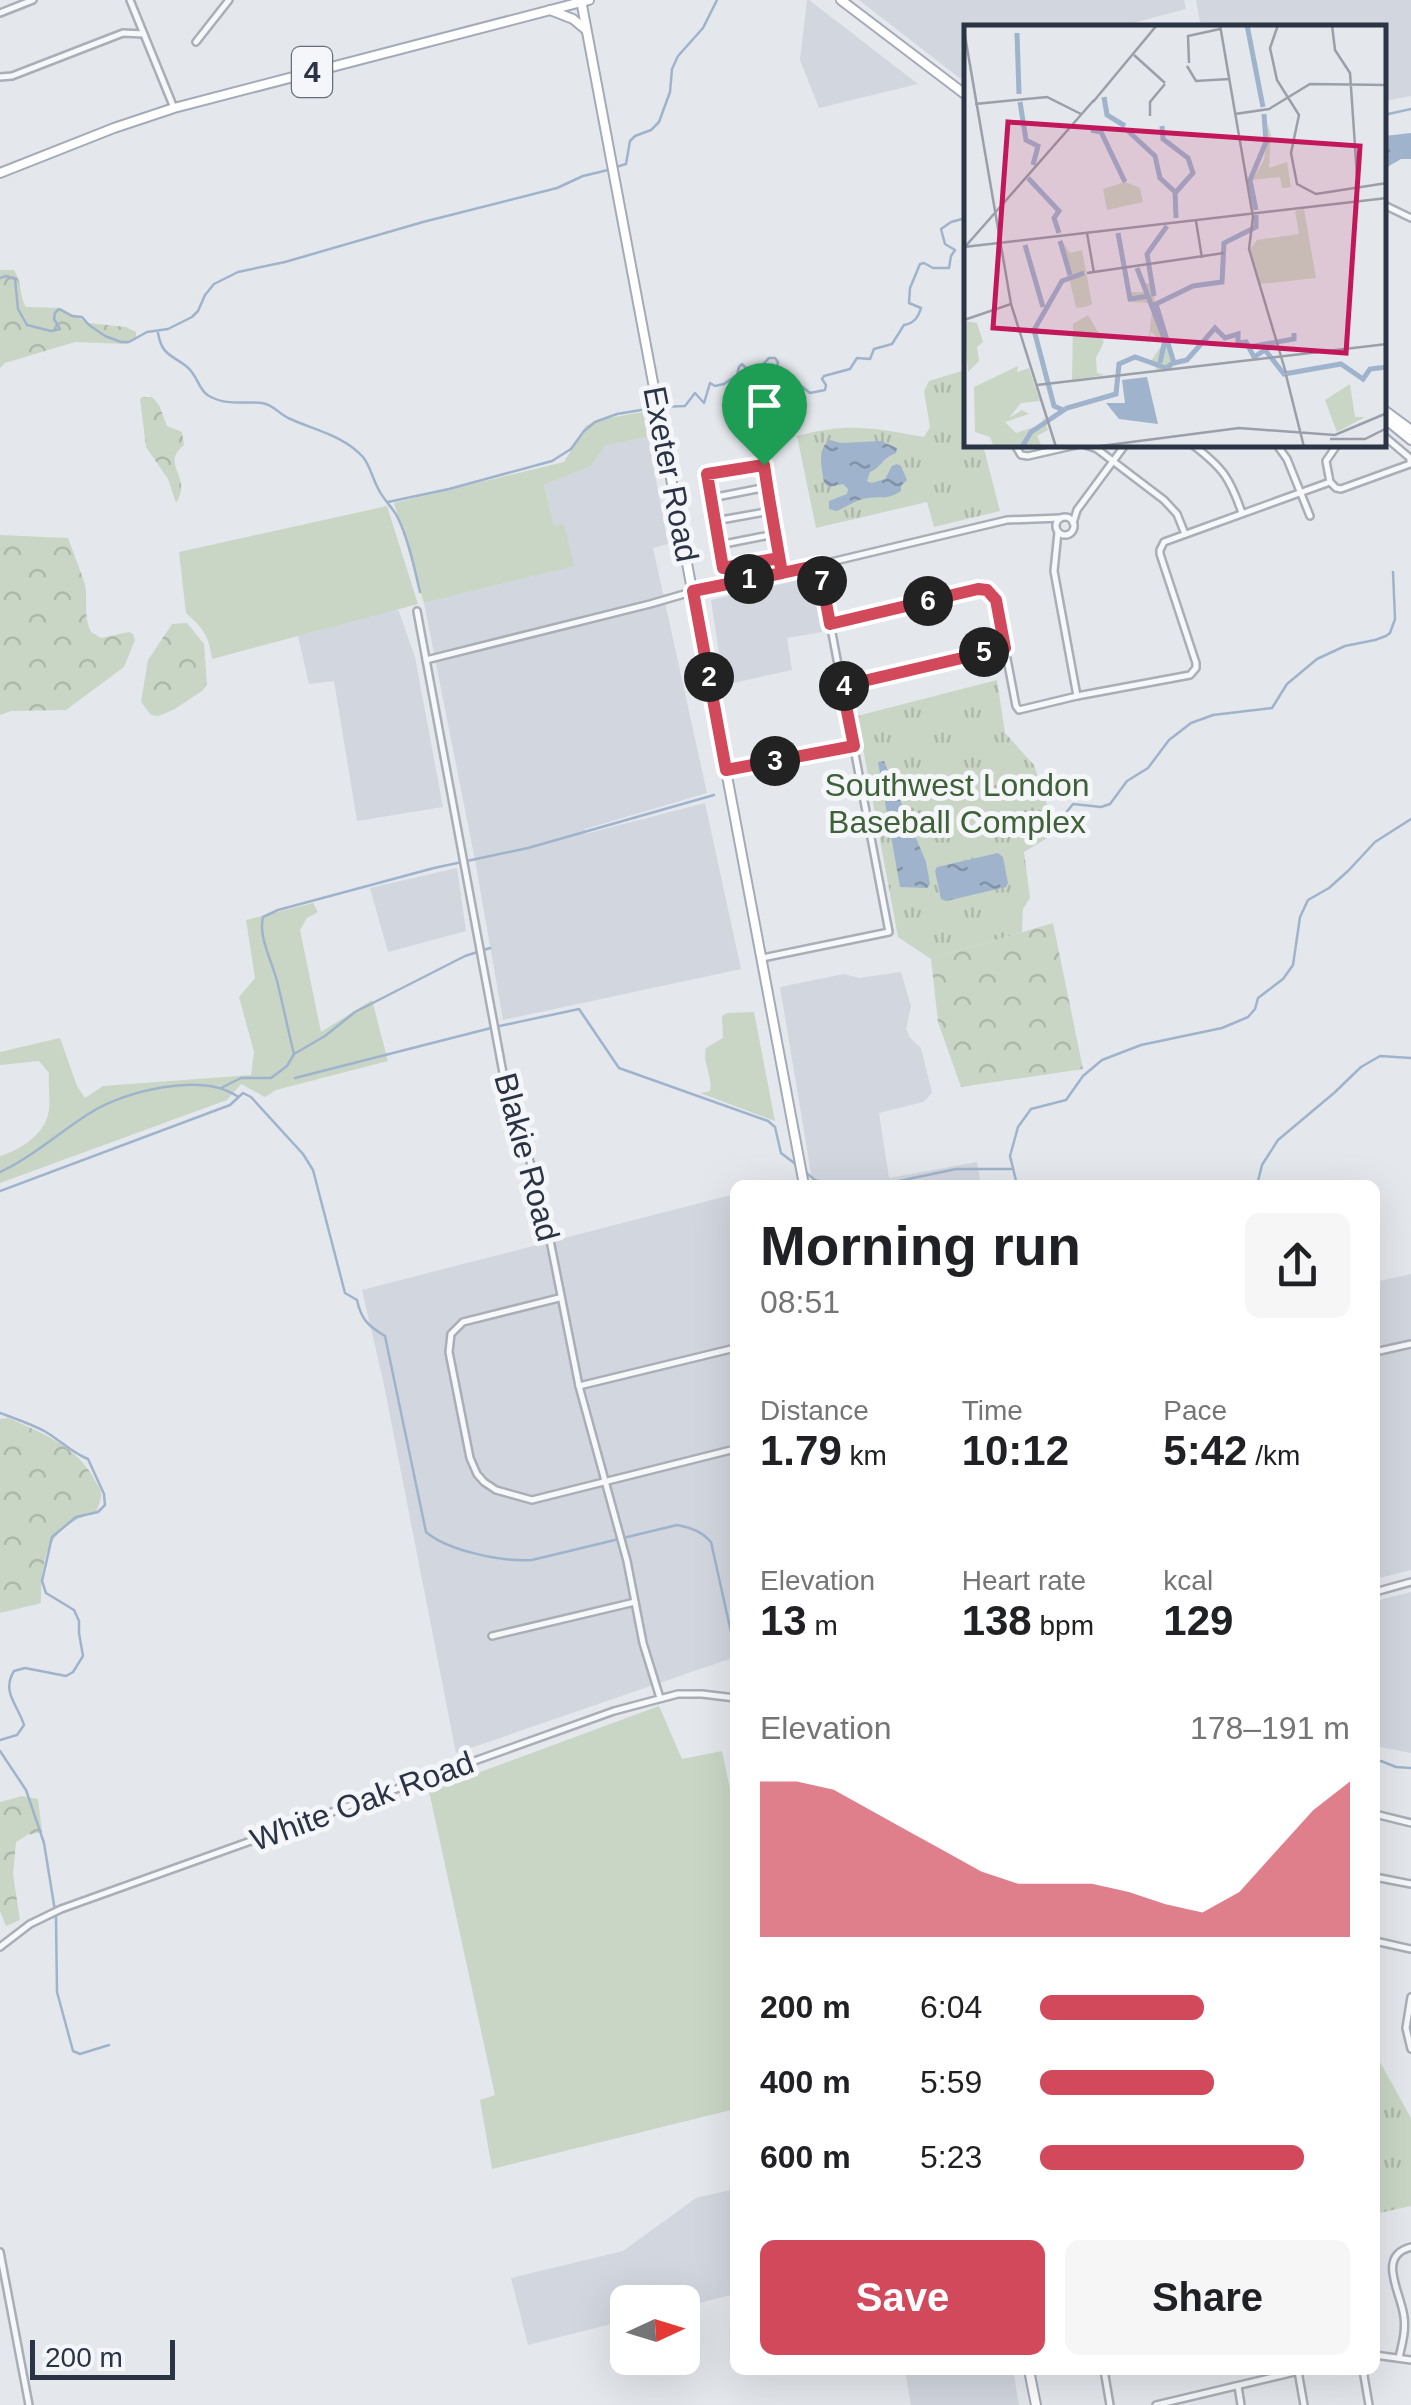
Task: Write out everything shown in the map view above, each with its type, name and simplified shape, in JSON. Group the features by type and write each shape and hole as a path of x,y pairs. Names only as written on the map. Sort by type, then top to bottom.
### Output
{"main road":[{"path":"550,10 562,0"},
{"path":"841,0 964,93"},
{"name":"4","path":"0,173 174,108 584,1"},
{"name":"Exeter Road","path":"584,1 803,1180"},
{"path":"550,10 573,18 587,33"},
{"path":"1386,411 1411,430"},
{"path":"1386,420 1411,440"},
{"path":"1031,2375 1036,2405"}],"street":[{"path":"0,12 33,0"},
{"path":"130,0 174,108"},
{"path":"196,42 229,0"},
{"path":"0,77 12,76 123,33 137,16"},
{"path":"123,33 144,34"},
{"path":"1386,205 1411,218"},
{"path":"1335,448 1326,461 1330,482 1341,489 1410,464 1406,453 1386,438"},
{"path":"1016,448 1020,455 1028,456 1063,448"},
{"path":"1094,448 1164,500 1185,534"},
{"path":"1058,546 1072,532 1077,510 1124,448"},
{"path":"1197,448 1231,482 1242,514"},
{"path":"1279,448 1288,460 1310,516"},
{"path":"779,558 723,568 707,474 764,465 782,573"},
{"path":"830,624 987,590 996,600 1019,710 1190,675 1196,668 1160,550 1164,542 1330,482"},
{"path":"711,498 767,488"},
{"path":"1077,510 1057,521 1054,571 1077,696"},
{"path":"715,521 771,512"},
{"path":"426,660 693,591 1008,520 1062,517 1073,523"},
{"path":"1048,519 1066,535"},
{"path":"719,545 775,534"},
{"path":"762,958 890,932 819,565"},
{"name":"Blakie Road","path":"417,611 506,1089 541,1194 579,1386 660,1698"},
{"path":"842,686 1005,648"},
{"path":"726,770 854,746"},
{"path":"561,1298 464,1322 451,1334 449,1352 470,1458 484,1482 496,1490 538,1498 730,1450"},
{"path":"1380,1351 1411,1344"},
{"path":"579,1386 730,1349"},
{"path":"1380,1591 1411,1582"},
{"path":"492,1636 635,1602"},
{"name":"White Oak Road","path":"0,1947 30,1924 61,1909 554,1732 678,1694 730,1697"},
{"path":"1380,1815 1411,1822"},
{"path":"1380,1878 1411,1884"},
{"path":"1380,1941 1411,1949"},
{"path":"1411,1996 1411,2049"},
{"path":"1399,2358 1404,2319 1392,2265 1400,2250 1411,2247"},
{"path":"0,2252 30,2405"},
{"path":"1380,2356 1411,2360"},
{"path":"1105,2375 1110,2405"},
{"path":"1156,2405 1283,2375"},
{"path":"1300,2375 1304,2405"},
{"path":"1364,2375 1369,2405"},
{"path":"1238,2386 1241,2405"}],"shaded area":[{"path":"807,0 918,84 819,108 800,60"},
{"path":"859,0 1184,0 1186,9 1126,25 964,25 964,81"},
{"path":"1196,0 1411,0 1411,96 1386,101 1386,25 1201,25"},
{"path":"648,437 668,544 653,548 707,793 585,829 585,834 705,803 741,969 503,1020 424,603 573,566 563,525 554,527 544,485 591,466 606,445"},
{"path":"812,577 822,632 787,638 792,670 724,685 711,600"},
{"path":"398,609 415,657 443,807 357,821 334,681 309,684 298,636"},
{"path":"457,868 466,931 388,952 370,888"},
{"path":"901,972 911,1006 906,1029 921,1048 932,1093 923,1102 879,1113 889,1178 977,1162 980,1180 812,1180 780,987 844,974 859,978"},
{"path":"730,1195 730,1659 456,1753 362,1290"},
{"path":"1411,1274 1411,1570 1380,1578 1380,1281"},
{"path":"1411,1592 1411,1753 1380,1747 1380,1600"},
{"path":"730,2190 730,2295 700,2303 700,2285 610,2285 610,2324 528,2345 511,2278 623,2251 696,2198"},
{"path":"906,2375 1014,2375 1019,2405 911,2405"}],"green space":[{"path":"0,270 14,270 26,307 61,308 88,323 126,327 136,332 136,338 127,344 75,342 5,363 0,368"},
{"path":"964,370 964,448 984,448 1000,511 934,527 927,502 816,528 797,436 861,428 924,437 930,427 924,391 929,381"},
{"path":"142,397 152,397 167,426 182,432 184,445 175,459 181,486 176,503 168,479 146,447"},
{"path":"643,412 648,437 606,445 591,466 544,485 554,526 564,524 574,566 424,603 394,503 564,462 586,426 597,420"},
{"path":"387,506 418,604 212,659 205,633 186,613 179,552"},
{"path":"0,535 68,538 85,584 91,632 101,638 133,634 135,640 124,667 66,710 11,711 0,715"},
{"path":"187,623 204,644 207,684 173,710 151,715 141,702 148,660 172,624"},
{"name":"Southwest London Baseball Complex","path":"997,680 1005,733 1034,765 1055,829 1024,852 1030,898 1023,909 1022,932 931,959 898,937 857,716"},
{"path":"313,903 318,912 307,918 300,930 321,1032 372,1000 388,1061 276,1090 265,1097 241,1084 227,1100 0,1183 0,1156 22,1146 45,1122 49,1073 39,1061 0,1065 0,1052 60,1038 85,1098 103,1086 251,1075 254,1052 239,997 255,978 246,920"},
{"path":"1053,923 1083,1069 961,1087 938,1022 931,959"},
{"path":"754,1012 775,1121 700,1093 710,1091 706,1048 723,1038 722,1016"},
{"path":"8,1418 46,1436 80,1459 101,1495 96,1512 67,1526 50,1545 41,1603 0,1613 0,1419"},
{"path":"659,1706 682,1759 722,1751 730,1789 730,2110 492,2169 480,2100 495,2095 429,1791"},
{"path":"22,1796 38,1799 42,1832 16,1842 13,1875 20,1920 6,1926 0,1911 0,1802"},
{"path":"1380,2062 1411,2118 1411,2206 1380,2213"}],"water":[{"path":"1411,133 1411,159 1401,159 1386,168 1386,136"},
{"path":"830,440 881,441 897,448 896,453 870,472 867,481 885,479 897,464 907,480 901,491 888,497 864,499 836,511 829,509 829,501 847,494 848,489 843,484 829,487 824,483 821,454"},
{"path":"884,761 926,862 930,884 927,888 900,887 878,762"},
{"path":"998,853 1003,857 1006,887 941,899 937,867"}],"waterway":[{"path":"616,167 626,164 630,141 659,122 678,56 703,28 717,0"},
{"path":"1386,115 1411,109"},
{"path":"0,278 15,279 18,309 27,325 51,331 60,329 54,319 59,309 82,317 105,336 129,342 192,317 214,284 238,272 557,188 608,170"},
{"path":"661,407 685,406 695,393 704,403 710,383 724,384 737,375 742,364 755,370 769,358 778,362 779,376 794,380 810,393 825,390 824,376 850,369 857,358 870,359 874,349 892,344 904,325 915,320 921,308 909,303 910,288 920,264 949,268 955,250 945,244 941,229 964,219"},
{"path":"158,333 164,350 190,370 209,396 229,402 266,404 288,418 337,438 363,457 402,527 420,592"},
{"path":"388,502 552,461 571,449 595,422 653,408"},
{"path":"1057,824 1073,804 1110,804 1127,781 1148,768 1169,740 1191,723 1213,715 1272,708 1287,684 1317,659 1345,646 1386,636 1395,619 1393,572"},
{"path":"294,1054 264,941 263,917 714,795"},
{"path":"1016,1180 1010,1156 1018,1127 1031,1109 1066,1100 1083,1076 1102,1060 1141,1045 1222,1028 1248,1017 1258,998 1283,979 1293,965 1300,917 1308,900 1329,888 1375,842 1411,819"},
{"path":"221,1088 241,1078 271,1078 287,1066 294,1054 355,1012 465,956 490,948"},
{"path":"295,1078 579,1009 619,1068 768,1121 775,1127 781,1153 798,1166"},
{"path":"1258,1180 1262,1165 1278,1140 1361,1067 1380,1056 1411,1058"},
{"path":"0,1172 90,1113 123,1098 183,1085 203,1085 237,1096"},
{"path":"0,1191 230,1105 243,1093 251,1097 313,1170 345,1293 357,1300 366,1321 385,1336 426,1532 462,1550 532,1560 677,1525 692,1529 711,1542 730,1628"},
{"path":"904,1180 956,1169 1011,1169"},
{"path":"804,1171 815,1180"},
{"path":"0,1413 41,1429 88,1459 105,1505 98,1512 76,1517 52,1537 42,1581 46,1593 74,1610 83,1656 66,1676 25,1668 14,1671 10,1692 24,1725 17,1735 0,1740"},
{"path":"0,1751 26,1790 44,1843 56,1917 57,1992 73,2051 80,2054 109,2045"},
{"path":"1380,1762 1411,1768"}],"route":[{"path":"764,465 707,474 723,568 779,558 782,573 819,565 830,624 987,590 996,600 1005,648 842,686 854,746 726,770 693,591 782,573 764,465"}]}
